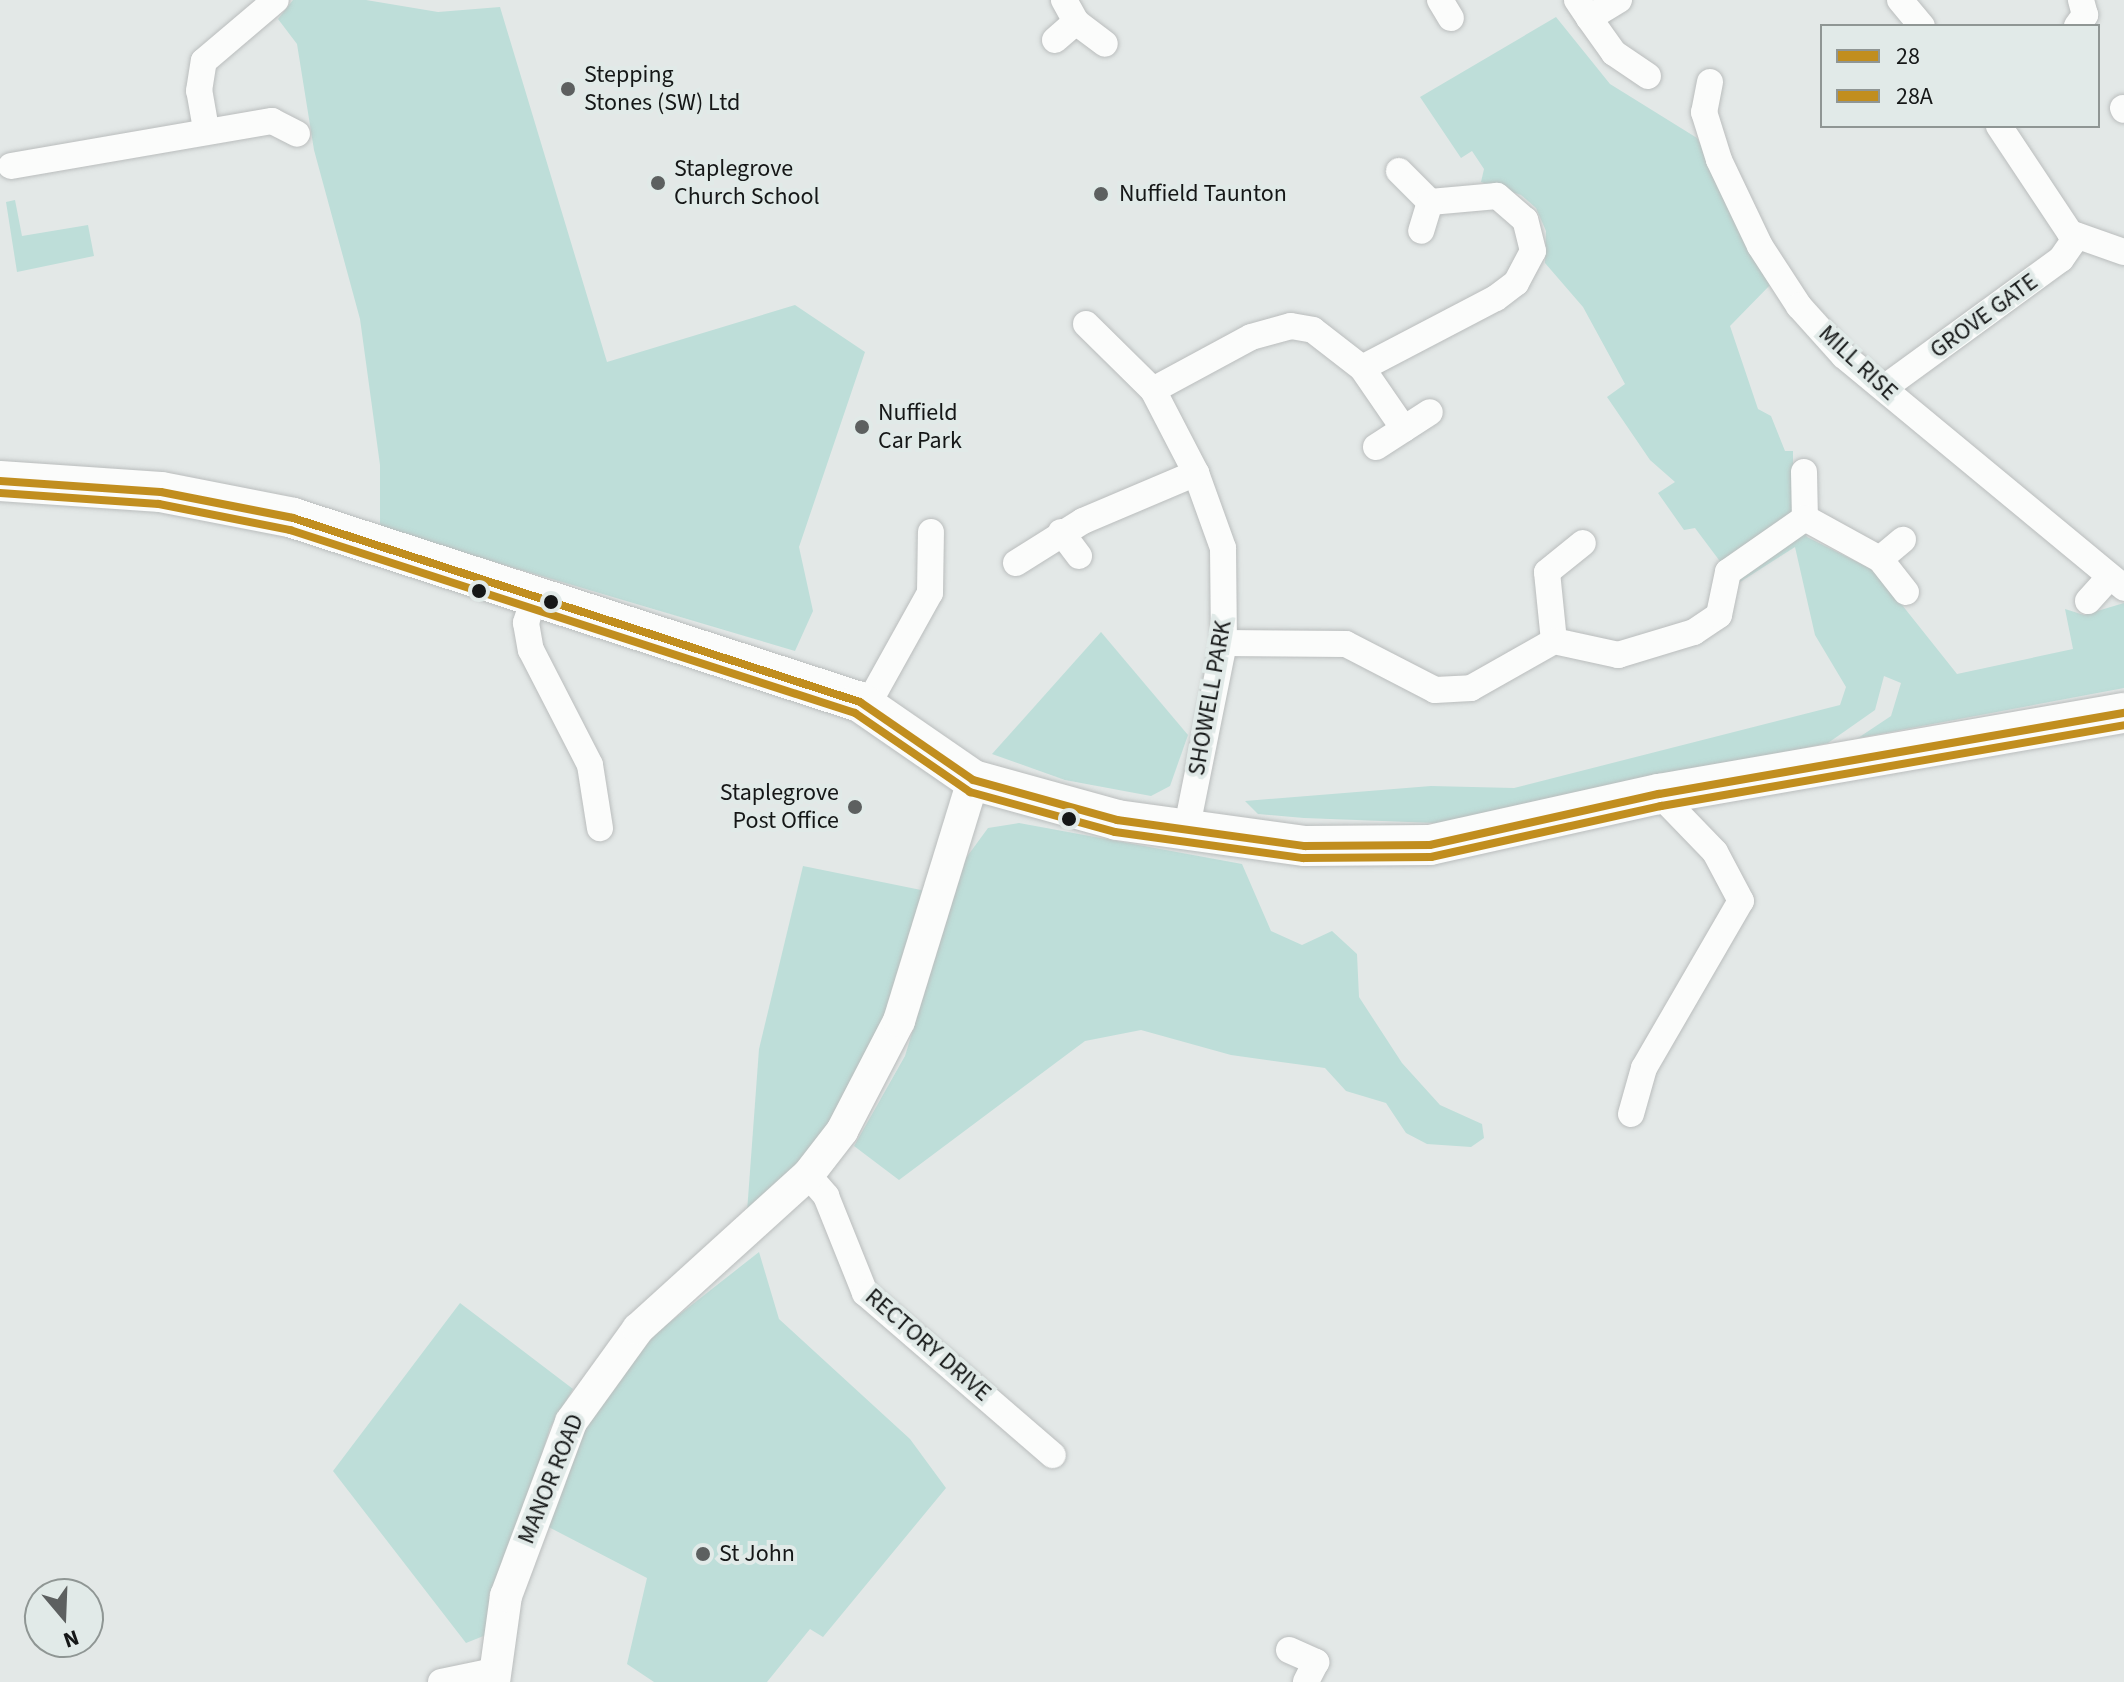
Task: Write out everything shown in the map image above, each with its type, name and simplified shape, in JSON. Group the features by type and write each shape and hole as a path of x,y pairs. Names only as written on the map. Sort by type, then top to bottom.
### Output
{"main road":[{"path":"0,481 232,503 533,601 772,670 867,706 973,780 1049,805 1186,831 1305,846 1430,845 1659,794 2124,713"}],"street":[{"path":"206,129 199,91 204,61 276,0"},
{"path":"1619,0 1583,9 1614,53 1648,76"},
{"path":"1900,0 1920,24"},
{"path":"2078,24 2085,15 2081,0"},
{"path":"1055,40 1070,11 1105,44"},
{"name":"MILL RISE","path":"1710,82 1704,112 1760,246 1799,306 1884,388 2116,583 2088,601"},
{"path":"11,166 206,129 272,121 297,134"},
{"path":"2000,128 2077,236 2124,252"},
{"path":"1399,171 1430,202"},
{"path":"1362,368 1496,298 1526,269 1533,241 1514,206 1497,196 1430,202"},
{"path":"1421,231 1430,202"},
{"name":"GROVE GATE","path":"1884,388 2061,259 2077,236"},
{"name":"SHOWELL PARK","path":"1086,324 1153,390 1196,473 1223,548 1224,643 1186,831"},
{"path":"1153,390 1251,337 1291,326 1313,330 1362,368 1404,429"},
{"path":"1376,447 1430,412"},
{"path":"1804,472 1805,518"},
{"path":"1016,563 1061,532 1196,473"},
{"path":"1805,518 1880,559 1906,592"},
{"path":"1224,643 1346,644 1435,690 1453,692 1554,641 1618,655 1694,632 1719,615 1728,572 1805,518"},
{"path":"867,706 930,593 931,532"},
{"path":"1061,532 1079,556"},
{"path":"1880,559 1903,540"},
{"path":"1554,641 1535,570 1583,543"},
{"path":"533,601 526,623 531,650 590,765 600,828"},
{"name":"MANOR ROAD","path":"494,1677 506,1596 558,1449 586,1395 674,1293 808,1175 883,1059 973,780"},
{"path":"1631,1114 1644,1068 1741,901 1715,852 1659,794"},
{"name":"RECTORY DRIVE","path":"808,1175 826,1196 865,1293 1053,1455"},
{"path":"1289,1650 1316,1662 1306,1682"},
{"path":"441,1682 494,1677"}],"shaded area":[{"path":"293,0 366,0 438,12 500,7 607,362 795,305 865,352 799,547 813,611 795,651 380,528 380,465 360,319 314,150 297,44 278,19"},
{"path":"1556,17 1610,84 1697,138 1774,281 1730,326 1758,409 1771,416 1785,451 1793,451 1793,517 1807,537 1875,571 1957,674 2073,649 2065,609 2084,615 2124,603 2124,688 1858,738 1891,716 1901,683 1884,676 1875,710 1828,743 1497,816 1435,823 1304,818 1258,814 1245,801 1431,786 1514,788 1840,705 1846,687 1815,635 1795,547 1737,584 1695,528 1684,530 1658,493 1675,482 1650,460 1607,397 1625,384 1583,307 1545,263 1546,231 1536,208 1521,195 1481,182 1484,169 1472,151 1461,158 1420,97"},
{"path":"15,200 22,236 88,225 94,256 17,272 6,202"},
{"path":"1101,632 1188,735 1170,786 1151,796 1065,780 992,754"},
{"path":"1019,823 1242,864 1271,931 1302,945 1332,931 1357,954 1359,997 1402,1063 1440,1105 1482,1124 1484,1138 1471,1147 1427,1144 1406,1133 1386,1103 1346,1091 1325,1068 1231,1055 1141,1030 1085,1041 899,1180 854,1146 905,1056 966,858 988,828"},
{"path":"803,866 926,891 905,980 811,1157 747,1212 759,1049"},
{"path":"759,1252 779,1319 910,1439 946,1488 823,1637 810,1629 767,1682 654,1682 627,1664 647,1578 537,1521 581,1427 656,1333"},
{"path":"460,1303 573,1389 550,1428 486,1635 466,1643 333,1471"}],"transit line":[{"name":"28","path":"0,481 161,492 293,518 860,702 973,780 1117,820 1305,846 1430,845 1659,794 2124,713"},
{"name":"28A","path":"0,493 159,504 290,530 855,713 970,792 1115,832 1303,858 1431,857 1661,806 2124,725"}],"place":[{"name":"Stepping Stones (SW) Ltd","path":"568,89"},
{"name":"Staplegrove Church School","path":"658,183"},
{"name":"Nuffield Taunton","path":"1101,194"},
{"name":"Nuffield Car Park","path":"862,427"},
{"name":"Staplegrove Post Office","path":"855,807"},
{"name":"St John","path":"703,1554"}]}
